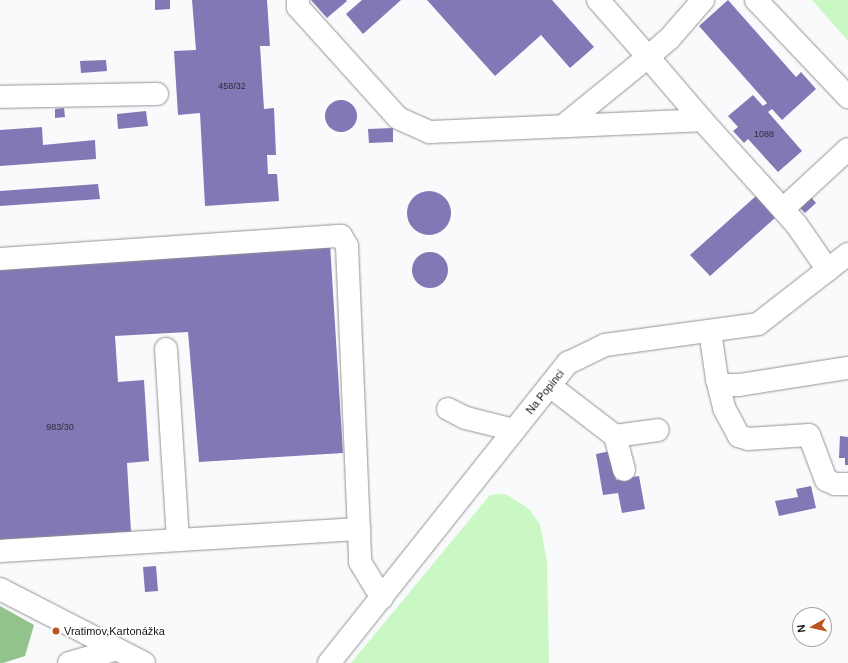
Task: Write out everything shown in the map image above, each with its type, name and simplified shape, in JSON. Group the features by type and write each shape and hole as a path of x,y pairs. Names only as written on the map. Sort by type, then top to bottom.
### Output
{"street":[{"path":"298,0 298,7 398,118 430,132 702,120"},
{"path":"598,0 702,120 783,209 828,270"},
{"path":"563,126 669,39 702,0"},
{"path":"756,0 848,98"},
{"path":"0,97 157,94"},
{"path":"783,209 848,149"},
{"path":"0,259 341,236 347,246 360,562 382,598"},
{"name":"Na Popinci","path":"329,663 568,363 605,345 758,324 848,254"},
{"path":"710,331 717,379 724,408 739,436 748,439 809,435 826,480 834,484 848,484"},
{"path":"166,349 178,540"},
{"path":"717,379 724,385 739,385 848,368"},
{"path":"550,386 615,436 624,470"},
{"path":"448,409 466,418 514,430"},
{"path":"615,436 658,430"},
{"path":"0,550 133,541 178,540 359,529"},
{"path":"0,589 114,650 144,663"},
{"path":"69,663 114,650"}],"green space":[{"path":"812,0 848,0 848,41"},
{"path":"505,494 528,508 540,524 547,562 549,663 351,663 490,495"},
{"path":"0,606 34,625 25,656 3,663 0,663"}],"building":[{"path":"155,0 170,0 170,9 155,10"},
{"path":"192,0 267,0 270,46 260,46 264,109 274,108 276,155 267,155 268,174 277,174 279,201 205,206 200,113 178,115 174,51 196,50"},
{"path":"311,0 346,0 347,1 327,18"},
{"path":"362,0 401,0 363,34 346,14"},
{"path":"427,0 552,0 594,47 570,68 541,35 495,76"},
{"path":"728,0 796,77 801,72 816,89 782,120 772,109 768,112 802,151 778,172 748,139 744,143 733,131 738,127 728,116 753,95 763,106 767,103 699,26"},
{"path":"106,60 107,71 81,73 80,61"},
{"path":"338,100 344,100 354,107 357,116 356,122 350,129 344,132 338,132 328,125 325,119 325,113 332,103"},
{"path":"64,108 65,117 55,118 55,109"},
{"path":"146,111 148,126 118,129 117,114"},
{"path":"42,127 43,145 95,140 96,159 0,166 0,130"},
{"path":"393,128 393,142 369,143 368,129"},
{"path":"98,184 100,199 0,206 0,191"},
{"path":"429,191 441,195 447,201 451,213 447,225 441,231 429,235 417,231 411,225 407,213 411,201 417,195"},
{"path":"756,196 775,218 710,276 690,255"},
{"path":"811,197 816,203 805,213 799,207"},
{"path":"330,244 343,453 199,462 188,332 115,336 118,382 144,380 149,461 127,463 131,532 0,540 0,265"},
{"path":"434,252 443,257 447,263 447,277 443,283 434,288 426,288 417,283 413,277 412,266 417,257 423,253"},
{"path":"840,436 848,437 848,465 845,465 845,458 839,458"},
{"path":"611,451 616,480 639,476 645,509 622,513 618,493 603,495 596,454"},
{"path":"811,486 816,508 779,516 775,501 798,497 796,489"},
{"path":"156,566 158,591 145,592 143,567"}],"place":[{"name":"Vratimov,Kartonážka","path":"56,631"}]}
